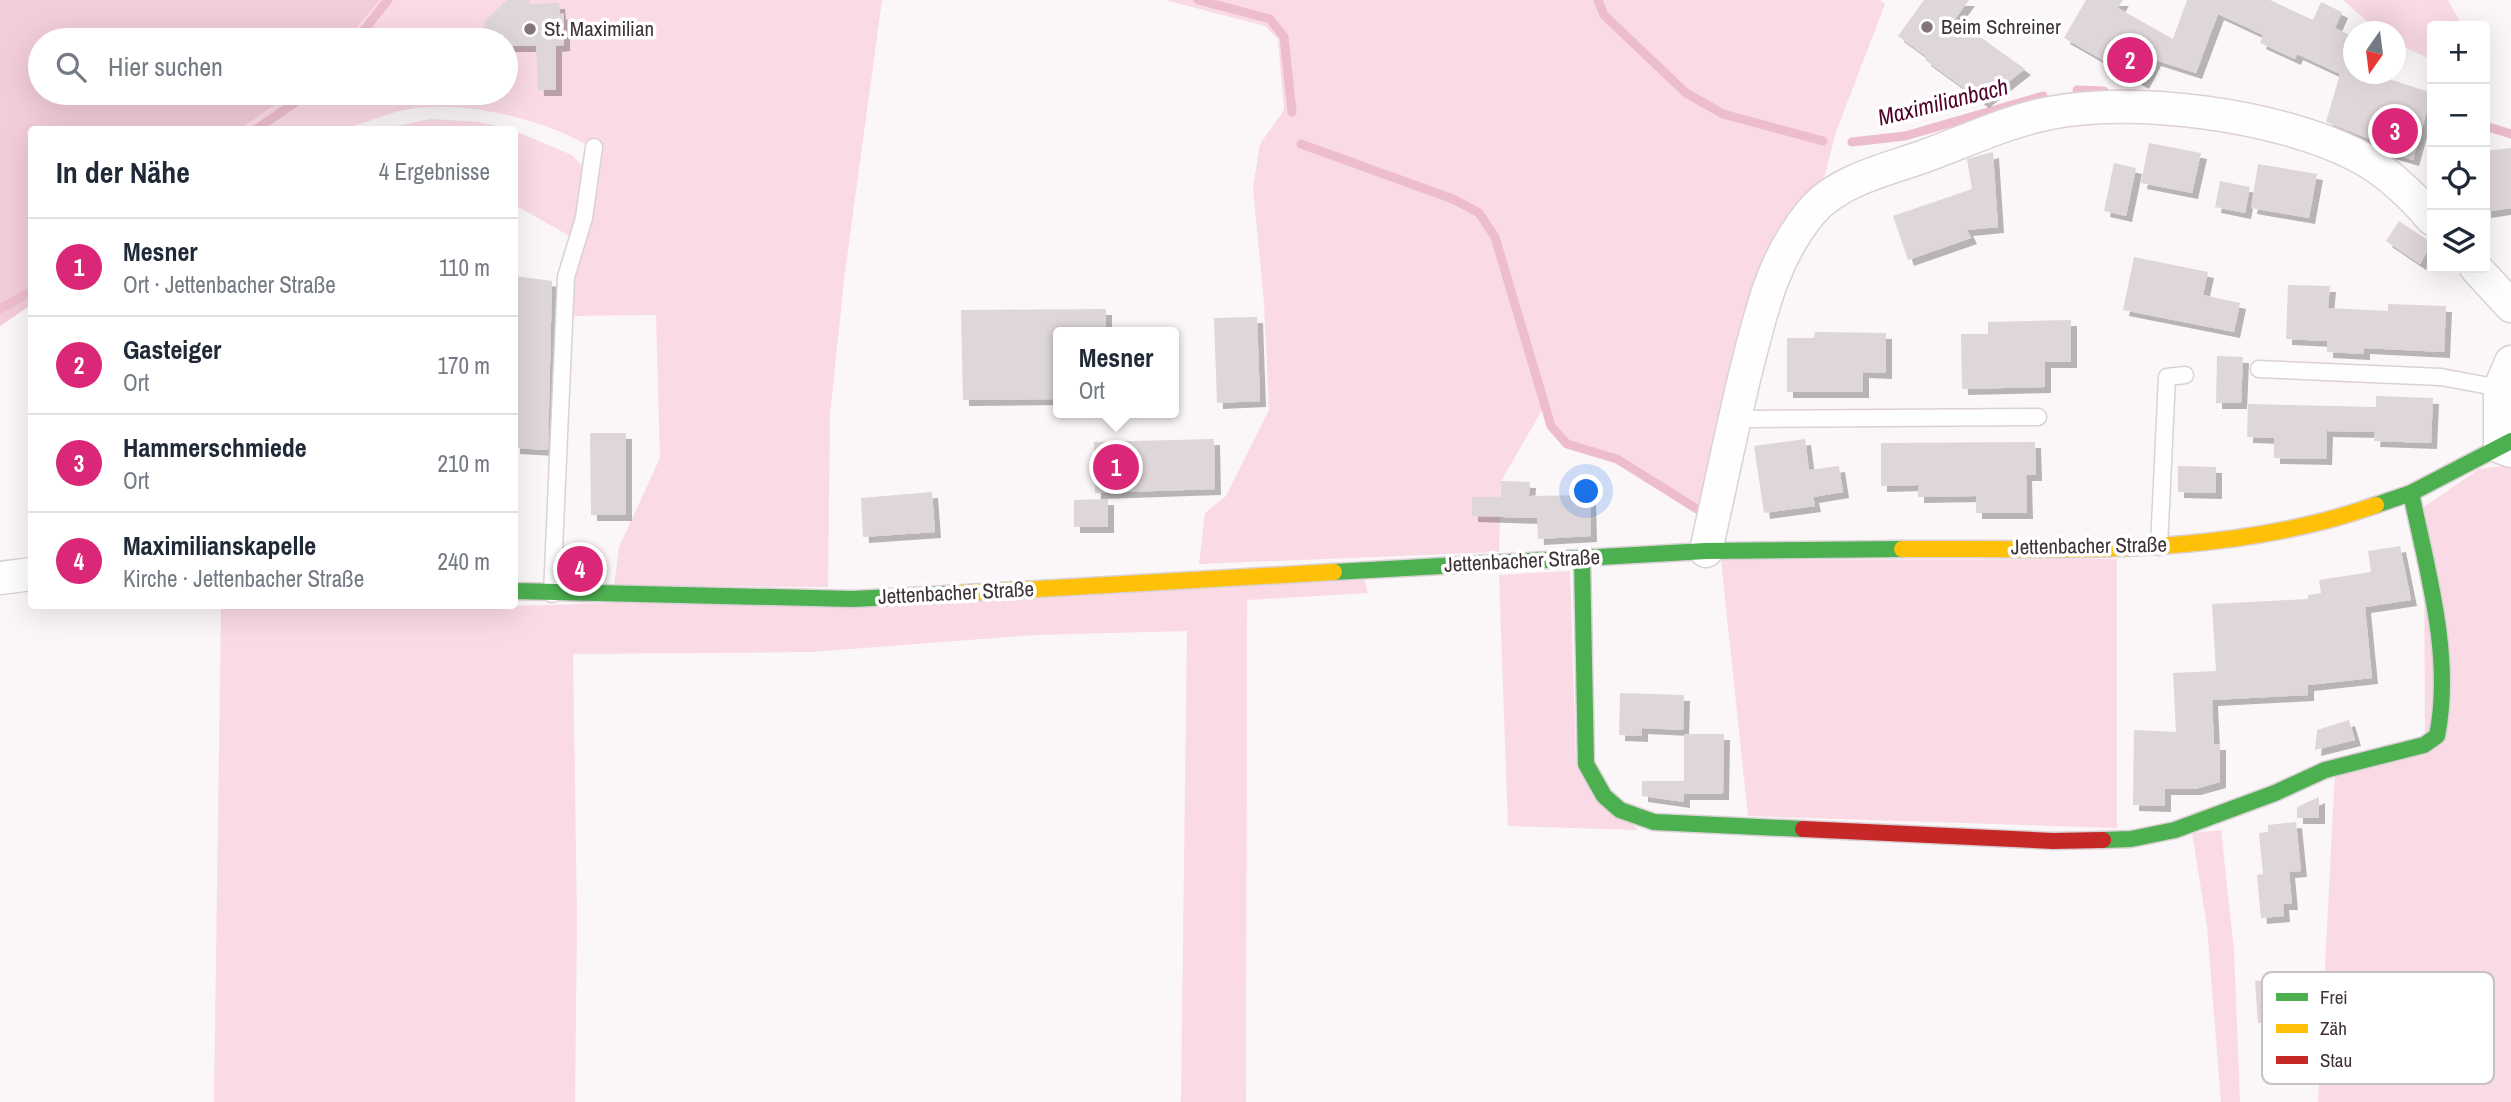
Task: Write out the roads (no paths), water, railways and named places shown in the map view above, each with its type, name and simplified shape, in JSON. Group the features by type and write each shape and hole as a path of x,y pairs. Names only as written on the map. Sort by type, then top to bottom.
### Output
{"street":[{"path":"1706,551 1734,419 1773,277 1789,241 1814,208 1835,192 1871,176 2047,113 2092,107 2142,108 2198,112 2283,130 2355,155 2412,195 2427,213"},
{"path":"2481,273 2511,306"},
{"path":"2505,375 2507,446"},
{"name":"Jettenbacher Straße","path":"518,591 853,599 1706,551 2159,547 2298,530 2411,494 2507,446"},
{"path":"1582,559 1586,764 1608,804 1621,813 1654,822 2053,841 2131,839 2175,830 2275,793 2325,770 2424,745 2437,736 2442,712 2437,620 2411,494"},
{"path":"0,578 28,574"}],"lane":[{"path":"552,594 566,276 584,218 594,147"},
{"path":"2259,369 2441,377 2505,375"},
{"path":"2159,547 2167,377 2185,375"},
{"path":"1734,419 2038,417"}],"waterway":[{"path":"366,28 388,0"},
{"path":"1198,0 1270,19 1284,37 1292,112"},
{"path":"1598,0 1604,15 1686,93 1723,114 1823,141"},
{"name":"Maximilianbach","path":"2077,90 2104,91"},
{"name":"Maximilianbach","path":"1852,142 1905,136 2043,96"},
{"path":"261,126 291,105"},
{"name":"Maximilianbach","path":"2490,128 2511,134"},
{"path":"1301,144 1453,199 1479,213 1495,237 1551,426 1567,444 1617,459 1697,509"},
{"path":"0,309 28,293"}],"place":[{"name":"Beim Schreiner","path":"1927,27"},
{"name":"St. Maximilian","path":"530,29"},
{"name":"Gasteiger","path":"2130,60"},
{"name":"Hammerschmiede","path":"2395,131"},
{"name":"Mesner","path":"1116,467"},
{"name":"Maximilianskapelle","path":"580,569"}]}
